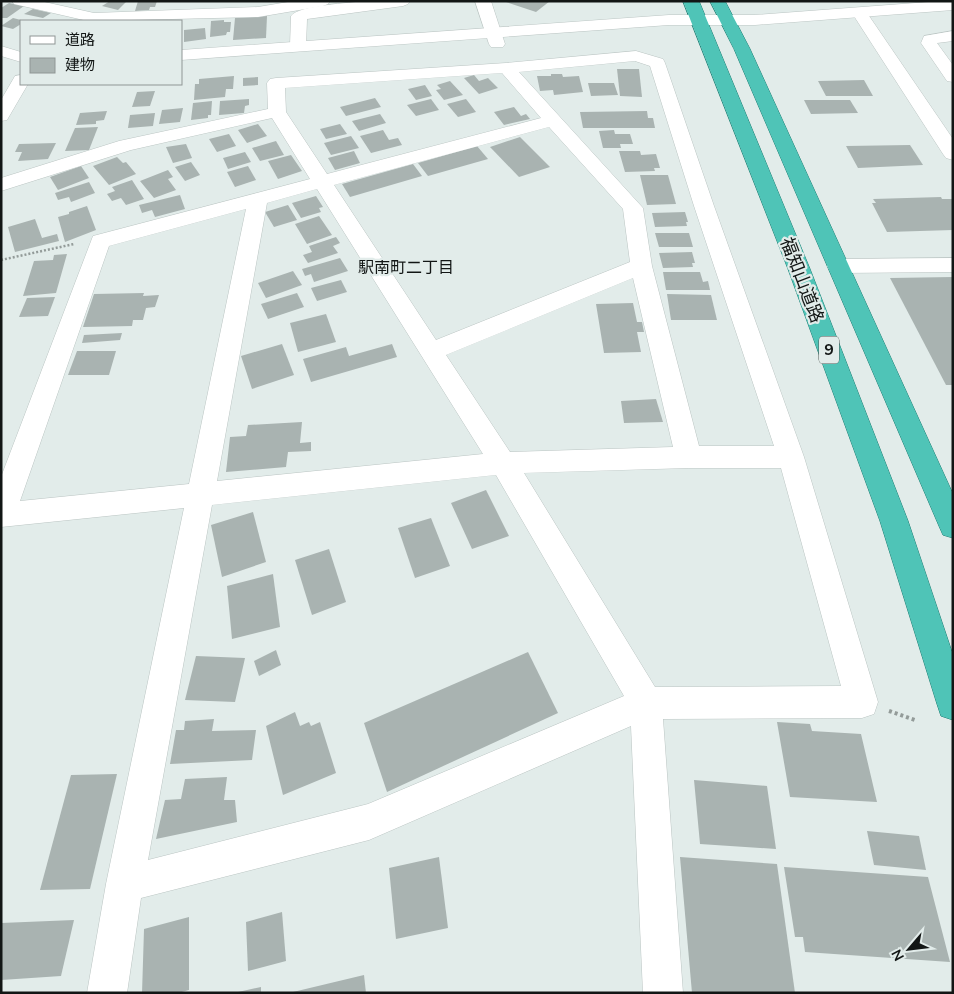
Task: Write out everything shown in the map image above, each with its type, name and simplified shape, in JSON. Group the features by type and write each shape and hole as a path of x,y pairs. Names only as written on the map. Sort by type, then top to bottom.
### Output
{"highway":[{"name":"福知山道路","path":"717,1 728,20 953,526"},
{"name":"福知山道路","path":"697,16 798,269 894,521 953,704"}],"street":[{"path":"18,1 92,20 258,12 323,1"},
{"path":"298,46 299,16 309,13 403,1"},
{"path":"483,1 496,38"},
{"path":"182,67 496,38 697,16 728,20 860,13 953,5"},
{"path":"860,13 953,154"},
{"path":"953,36 930,39 929,43 953,77"},
{"path":"182,55 298,46 496,38"},
{"path":"1,51 20,57"},
{"path":"125,884 369,822 646,703 862,702 791,457 704,206 657,63 636,56 506,68 276,82 278,112 430,352 503,463 646,703 664,993"},
{"path":"506,68 633,208 641,266 689,457"},
{"path":"1,116 17,76"},
{"path":"1,185 126,145 278,112"},
{"path":"553,120 100,241 1,515 503,463 689,457 791,457"},
{"path":"107,993 125,884 199,493 258,199"},
{"path":"838,266 953,265"},
{"path":"430,352 641,266"}],"path":[{"path":"1,260 88,241 100,241"},
{"path":"893,712 915,720"}],"building":[{"path":"110,1 127,1 118,10 102,6"},
{"path":"138,1 157,1 155,7 150,7 149,10 135,11"},
{"path":"503,1 550,1 536,12"},
{"path":"9,3 24,6 7,18 1,18 1,8"},
{"path":"33,9 51,13 43,18 24,14"},
{"path":"267,16 266,38 233,40 235,18"},
{"path":"13,18 21,20 20,25 13,29 1,26"},
{"path":"224,20 224,22 231,22 230,32 227,32 226,35 210,37 211,21"},
{"path":"205,28 206,39 184,42 184,30"},
{"path":"617,69 639,69 642,97 620,96"},
{"path":"551,74 562,74 563,77 579,76 583,92 554,95 553,90 540,91 537,76 551,76"},
{"path":"474,75 479,81 488,78 498,88 479,94 464,78"},
{"path":"234,76 233,89 226,89 225,97 194,100 195,84 199,84 199,79"},
{"path":"258,77 258,85 243,86 243,78"},
{"path":"864,80 873,96 826,96 818,81"},
{"path":"450,81 463,95 444,100 436,90 441,89 437,85"},
{"path":"588,83 614,83 618,95 591,96"},
{"path":"425,85 432,96 416,100 408,89"},
{"path":"155,91 150,106 132,107 137,92"},
{"path":"375,98 381,107 346,116 340,107"},
{"path":"249,99 249,105 245,106 244,113 219,115 220,101"},
{"path":"431,99 439,110 416,116 407,105"},
{"path":"466,99 476,112 458,117 447,104"},
{"path":"804,100 850,100 858,113 811,114"},
{"path":"212,101 211,115 208,115 208,118 191,120 193,103"},
{"path":"514,107 521,116 526,114 530,119 504,125 494,112"},
{"path":"183,108 180,122 159,124 162,110"},
{"path":"107,111 104,120 96,121 96,124 76,125 80,113"},
{"path":"647,111 648,118 653,118 655,128 583,128 580,112"},
{"path":"155,113 153,126 128,128 130,115"},
{"path":"380,114 386,123 359,131 352,121"},
{"path":"258,124 267,136 247,143 238,130"},
{"path":"340,124 347,134 326,139 320,129"},
{"path":"98,127 89,150 65,151 75,128"},
{"path":"383,130 389,140 398,138 402,145 371,153 360,136"},
{"path":"614,130 615,134 630,134 633,144 620,144 621,148 603,148 599,131"},
{"path":"229,134 236,146 217,152 209,139"},
{"path":"351,136 359,148 331,155 324,143"},
{"path":"520,137 550,167 519,177 490,147"},
{"path":"276,141 284,155 260,161 252,148"},
{"path":"56,143 48,159 18,161 22,152 15,152 19,144"},
{"path":"186,144 192,158 173,163 166,147"},
{"path":"910,145 923,165 858,168 846,146"},
{"path":"477,146 488,159 428,176 418,163"},
{"path":"354,151 360,163 335,170 328,158"},
{"path":"619,151 640,151 641,155 656,154 660,168 654,168 655,171 625,172"},
{"path":"245,152 251,162 228,169 223,158"},
{"path":"291,155 302,171 278,179 268,161"},
{"path":"117,157 123,163 126,162 136,174 109,185 93,166"},
{"path":"191,162 200,175 185,181 175,167"},
{"path":"413,164 422,176 350,197 342,184"},
{"path":"81,166 89,178 58,190 50,177"},
{"path":"248,166 256,180 235,187 227,172"},
{"path":"168,170 173,177 168,179 176,190 154,198 140,181"},
{"path":"640,175 668,175 676,204 647,205"},
{"path":"132,180 144,199 126,205 121,198 112,201 107,194 115,191 112,187"},
{"path":"89,182 95,193 71,202 69,197 58,200 55,193"},
{"path":"180,195 185,209 155,217 152,210 142,213 139,205"},
{"path":"316,196 323,207 319,208 321,212 301,218 292,203"},
{"path":"941,197 942,199 953,199 953,230 887,232 872,203 876,203 873,199"},
{"path":"288,205 297,220 274,227 265,212"},
{"path":"87,206 96,230 65,242 58,217"},
{"path":"685,212 688,222 686,222 687,226 655,227 652,213"},
{"path":"319,216 332,235 307,244 295,224"},
{"path":"35,219 42,238 57,234 59,241 15,252 8,227"},
{"path":"655,233 689,233 693,247 659,247"},
{"path":"336,237 340,243 333,246 338,253 308,263 303,255 312,252 309,246"},
{"path":"692,252 695,263 692,263 693,267 663,268 659,253"},
{"path":"67,254 56,293 23,296 34,261 53,260 54,255"},
{"path":"340,258 348,271 314,282 311,274 305,276 302,269"},
{"path":"293,271 302,285 266,298 258,283"},
{"path":"663,272 700,272 703,282 708,281 710,290 666,290"},
{"path":"953,277 953,385 946,385 890,278"},
{"path":"341,280 347,292 317,301 311,288"},
{"path":"144,293 143,296 159,295 155,307 146,308 143,320 133,320 132,326 83,327 94,294"},
{"path":"297,293 304,307 268,319 261,304"},
{"path":"667,294 711,295 717,320 671,320"},
{"path":"55,297 48,316 19,317 27,298"},
{"path":"633,303 637,322 642,322 644,332 637,332 641,352 604,353 596,304"},
{"path":"326,314 336,342 298,352 290,323"},
{"path":"122,333 120,340 82,343 84,335"},
{"path":"282,344 294,375 252,389 241,356"},
{"path":"392,344 397,357 311,382 303,359 346,347 349,356"},
{"path":"77,351 116,351 109,375 68,375"},
{"path":"656,399 663,422 624,423 621,401"},
{"path":"302,422 300,443 311,442 311,451 288,452 286,467 226,472 230,437 246,436 248,425"},
{"path":"486,490 509,536 472,549 451,503"},
{"path":"253,512 266,562 222,577 211,525"},
{"path":"431,518 450,566 415,578 398,528"},
{"path":"329,549 346,602 312,615 295,560"},
{"path":"273,574 280,627 232,639 227,586"},
{"path":"276,650 281,665 259,676 254,661"},
{"path":"528,652 558,713 387,792 364,723"},
{"path":"196,656 245,658 235,702 185,700"},
{"path":"295,712 300,726 309,722 311,726 320,722 336,773 283,795 266,726"},
{"path":"214,719 212,731 256,730 252,760 170,764 176,730 184,730 185,721"},
{"path":"777,722 810,724 812,731 861,734 877,802 790,797"},
{"path":"117,774 90,889 40,890 71,775"},
{"path":"227,777 224,800 235,800 237,822 156,839 165,800 181,799 185,779"},
{"path":"694,780 767,786 776,849 700,844"},
{"path":"867,831 919,836 926,870 874,865"},
{"path":"439,857 448,928 396,939 389,868"},
{"path":"680,857 777,864 795,993 692,993"},
{"path":"784,867 928,877 950,962 805,952 803,937 795,937"},
{"path":"282,912 286,961 248,971 246,922"},
{"path":"189,917 189,990 178,993 142,993 144,929"},
{"path":"74,920 61,976 1,980 1,923"},
{"path":"364,975 366,993 293,993 293,992"},
{"path":"261,987 261,993 238,993 238,992"}],"district":[{"name":"駅南町二丁目","path":"406,268"}]}
